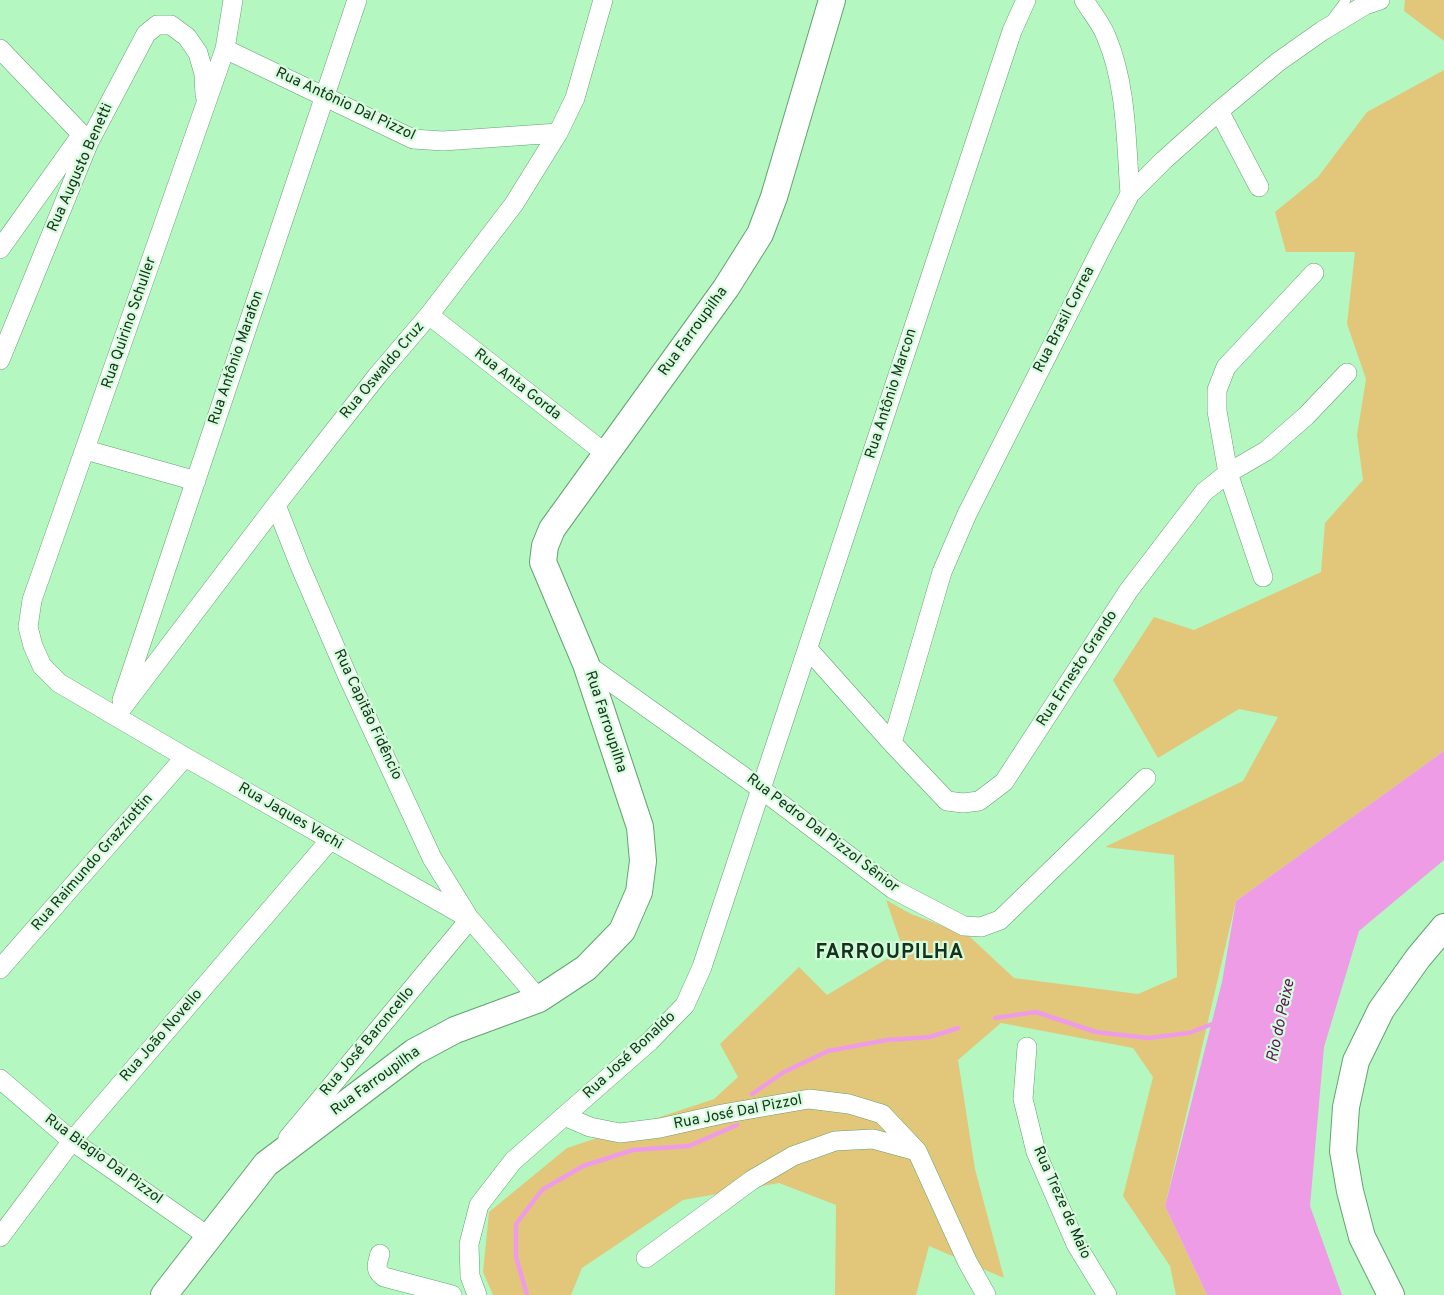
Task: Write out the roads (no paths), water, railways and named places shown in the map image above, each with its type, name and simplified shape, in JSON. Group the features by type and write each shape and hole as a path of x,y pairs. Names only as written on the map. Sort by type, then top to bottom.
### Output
{"street":[{"name":"Rua Quirino Schuller","path":"33,646 28,627 32,600 226,49 233,0"},
{"name":"Rua Antônio Marafon","path":"116,716 357,0"},
{"name":"Rua Oswaldo Cruz","path":"116,716 276,504 376,376 429,315 514,204 558,133 575,98 603,0"},
{"name":"Rua Farroupilha","path":"164,1295 266,1164 414,1052 455,1030 539,999 586,968 622,931 638,892 643,861 640,827 586,664 542,562 545,546 552,529 726,288 760,234 774,197 832,0"},
{"name":"Rua Antônio Marcon","path":"761,789 1012,31 1026,0"},
{"path":"1084,0 1106,34 1117,67 1130,194"},
{"name":"Rua Brasil Correa","path":"892,743 942,572 956,539 1130,194 1164,160 1278,62 1322,31 1365,5 1380,0"},
{"name":"Rua Augusto Benetti","path":"0,360 86,138 146,34 157,25 171,25 187,37 198,53 204,74 206,104"},
{"path":"0,49 86,138 0,249"},
{"name":"Rua Antônio Dal Pizzol","path":"226,49 413,139 443,141 558,133"},
{"path":"1219,111 1259,187"},
{"path":"1263,577 1228,472 1217,411 1217,390 1226,368 1314,273"},
{"name":"Rua Anta Gorda","path":"429,315 606,454"},
{"name":"Rua Ernesto Grando","path":"808,649 946,801 963,803 979,801 1004,782 1130,590 1204,492 1228,472 1266,451 1306,416 1347,373"},
{"path":"86,450 196,481"},
{"name":"Rua Capitão Fidêncio","path":"276,504 300,566 341,660 432,858 470,920"},
{"name":"Rua Jaques Vachi","path":"33,646 42,666 59,682 185,757 470,920 539,999"},
{"name":"Rua Pedro Dal Pizzol Sênior","path":"586,664 761,789 893,890 964,926 981,927 1000,920 1146,778"},
{"name":"Rua Raimundo Grazziottin","path":"0,969 185,757"},
{"name":"Rua José Bonaldo","path":"477,1295 470,1276 468,1244 479,1205 513,1160 650,1041 685,1005 702,967 761,789"},
{"name":"Rua João Novello","path":"0,1237 72,1141 330,840"},
{"name":"Rua José Baroncello","path":"266,1164 470,920"},
{"path":"1391,1295 1362,1237 1350,1191 1343,1151 1346,1106 1356,1061 1381,1010 1418,958 1444,927"},
{"name":"Rua Treze de Maio","path":"1027,1047 1024,1099 1036,1152 1076,1244 1107,1295"},
{"name":"Rua Biagio Dal Pizzol","path":"0,1079 72,1141 209,1236"},
{"name":"Rua José Dal Pizzol","path":"564,1116 590,1128 620,1133 660,1128 722,1114 810,1099 849,1104 882,1114 917,1150 967,1261 986,1295"},
{"path":"646,1258 752,1180 793,1156 835,1141 873,1140 917,1150"},
{"path":"380,1254 376,1268 378,1273 384,1277 452,1295"}],"lane":[{"path":"1322,31 1346,0"}],"water":[{"name":"Rio do Peixe","path":"1444,751 1444,860 1359,931 1324,1047 1310,1206 1342,1295 1207,1295 1165,1206 1222,982 1236,901"}],"waterway":[{"path":"995,1018 1036,1012 1096,1032 1148,1038 1189,1033 1215,1023"},
{"path":"752,1094 784,1072 828,1051 887,1040 930,1037 958,1028"},
{"path":"527,1295 516,1257 516,1224 542,1190 583,1166 633,1150 689,1146 737,1125"}],"district":[{"name":"FARROUPILHA","path":"890,954"}]}
